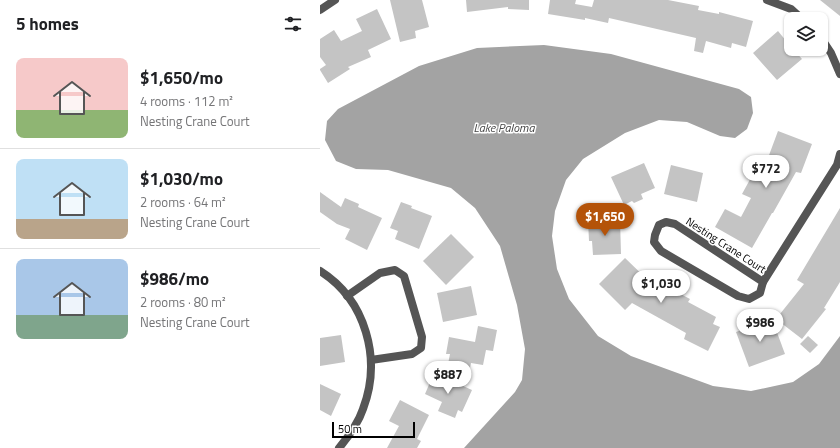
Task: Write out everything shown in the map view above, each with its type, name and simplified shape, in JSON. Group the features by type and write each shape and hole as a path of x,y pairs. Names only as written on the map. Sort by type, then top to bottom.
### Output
{"street":[{"path":"320,10 335,0"},
{"path":"767,0 790,9 794,12"},
{"path":"828,48 840,74"},
{"path":"763,282 837,165 840,154"},
{"name":"Nesting Crane Court","path":"666,222 675,224 763,282 760,293 749,298 738,296 662,251 654,242 659,225 666,222"},
{"path":"347,296 380,273 395,270 404,276 422,337 421,348 412,354 371,360"},
{"path":"320,272 337,284 357,310 367,333 371,360 369,392 363,410 352,432 339,448"}],"water":[{"name":"Lake Paloma","path":"544,45 611,54 739,89 751,97 753,113 747,129 735,138 720,136 687,122 659,120 625,133 583,159 566,180 555,211 552,236 557,269 569,299 598,336 631,356 713,386 751,391 793,382 819,364 840,336 840,448 464,448 515,392 522,380 525,349 517,305 500,246 475,208 451,188 388,170 356,169 336,161 325,140 327,121 338,109 419,66 477,48"}],"building":[{"path":"390,0 422,0 429,27 415,31 416,38 400,42"},
{"path":"466,0 529,0 529,10 508,9 508,7 467,12"},
{"path":"550,0 576,0 575,4 592,7 594,0 668,0 699,6 698,10 719,14 719,12 753,21 746,47 732,43 731,48 706,41 703,53 694,51 696,38 609,18 608,23 585,18 585,20 548,14"},
{"path":"820,0 840,0 840,16"},
{"path":"377,9 391,39 368,50 371,57 348,67 350,69 328,83 320,70 326,65 320,57 320,39 334,30 341,41 362,31 356,19"},
{"path":"778,31 784,38 784,56 799,56 802,59 777,80 753,53"},
{"path":"778,131 812,144 801,173 796,172 752,248 715,227 725,209 741,217 751,198 742,194 759,163 765,166"},
{"path":"644,163 655,188 641,194 643,199 634,203 632,201 624,205 611,177"},
{"path":"671,165 703,173 697,202 664,194"},
{"path":"320,192 341,207 345,198 359,204 358,207 382,218 367,250 345,239 350,229 337,224 320,212"},
{"path":"401,202 412,206 411,208 432,216 419,249 395,239 398,231 390,228"},
{"path":"840,208 840,282 824,308 826,309 802,339 776,319 804,284 797,280"},
{"path":"620,219 621,254 593,255 592,241 589,241 588,220"},
{"path":"451,234 474,257 446,285 423,261"},
{"path":"625,258 655,287 658,282 690,299 688,302 716,317 713,324 720,327 708,351 684,339 686,333 632,303 625,310 599,284"},
{"path":"471,286 477,315 443,322 437,293"},
{"path":"772,319 785,354 749,367 736,332"},
{"path":"478,326 497,330 493,351 486,350 483,365 471,363 470,368 448,364 450,354 446,354 449,337 475,342"},
{"path":"341,335 345,362 320,366 320,338"},
{"path":"808,336 818,345 810,353 800,344"},
{"path":"434,373 472,390 462,412 458,410 455,418 438,411 442,402 425,394"},
{"path":"320,384 341,394 331,416 320,410"},
{"path":"400,400 429,415 417,439 421,441 417,448 387,448 399,426 389,421"}]}
